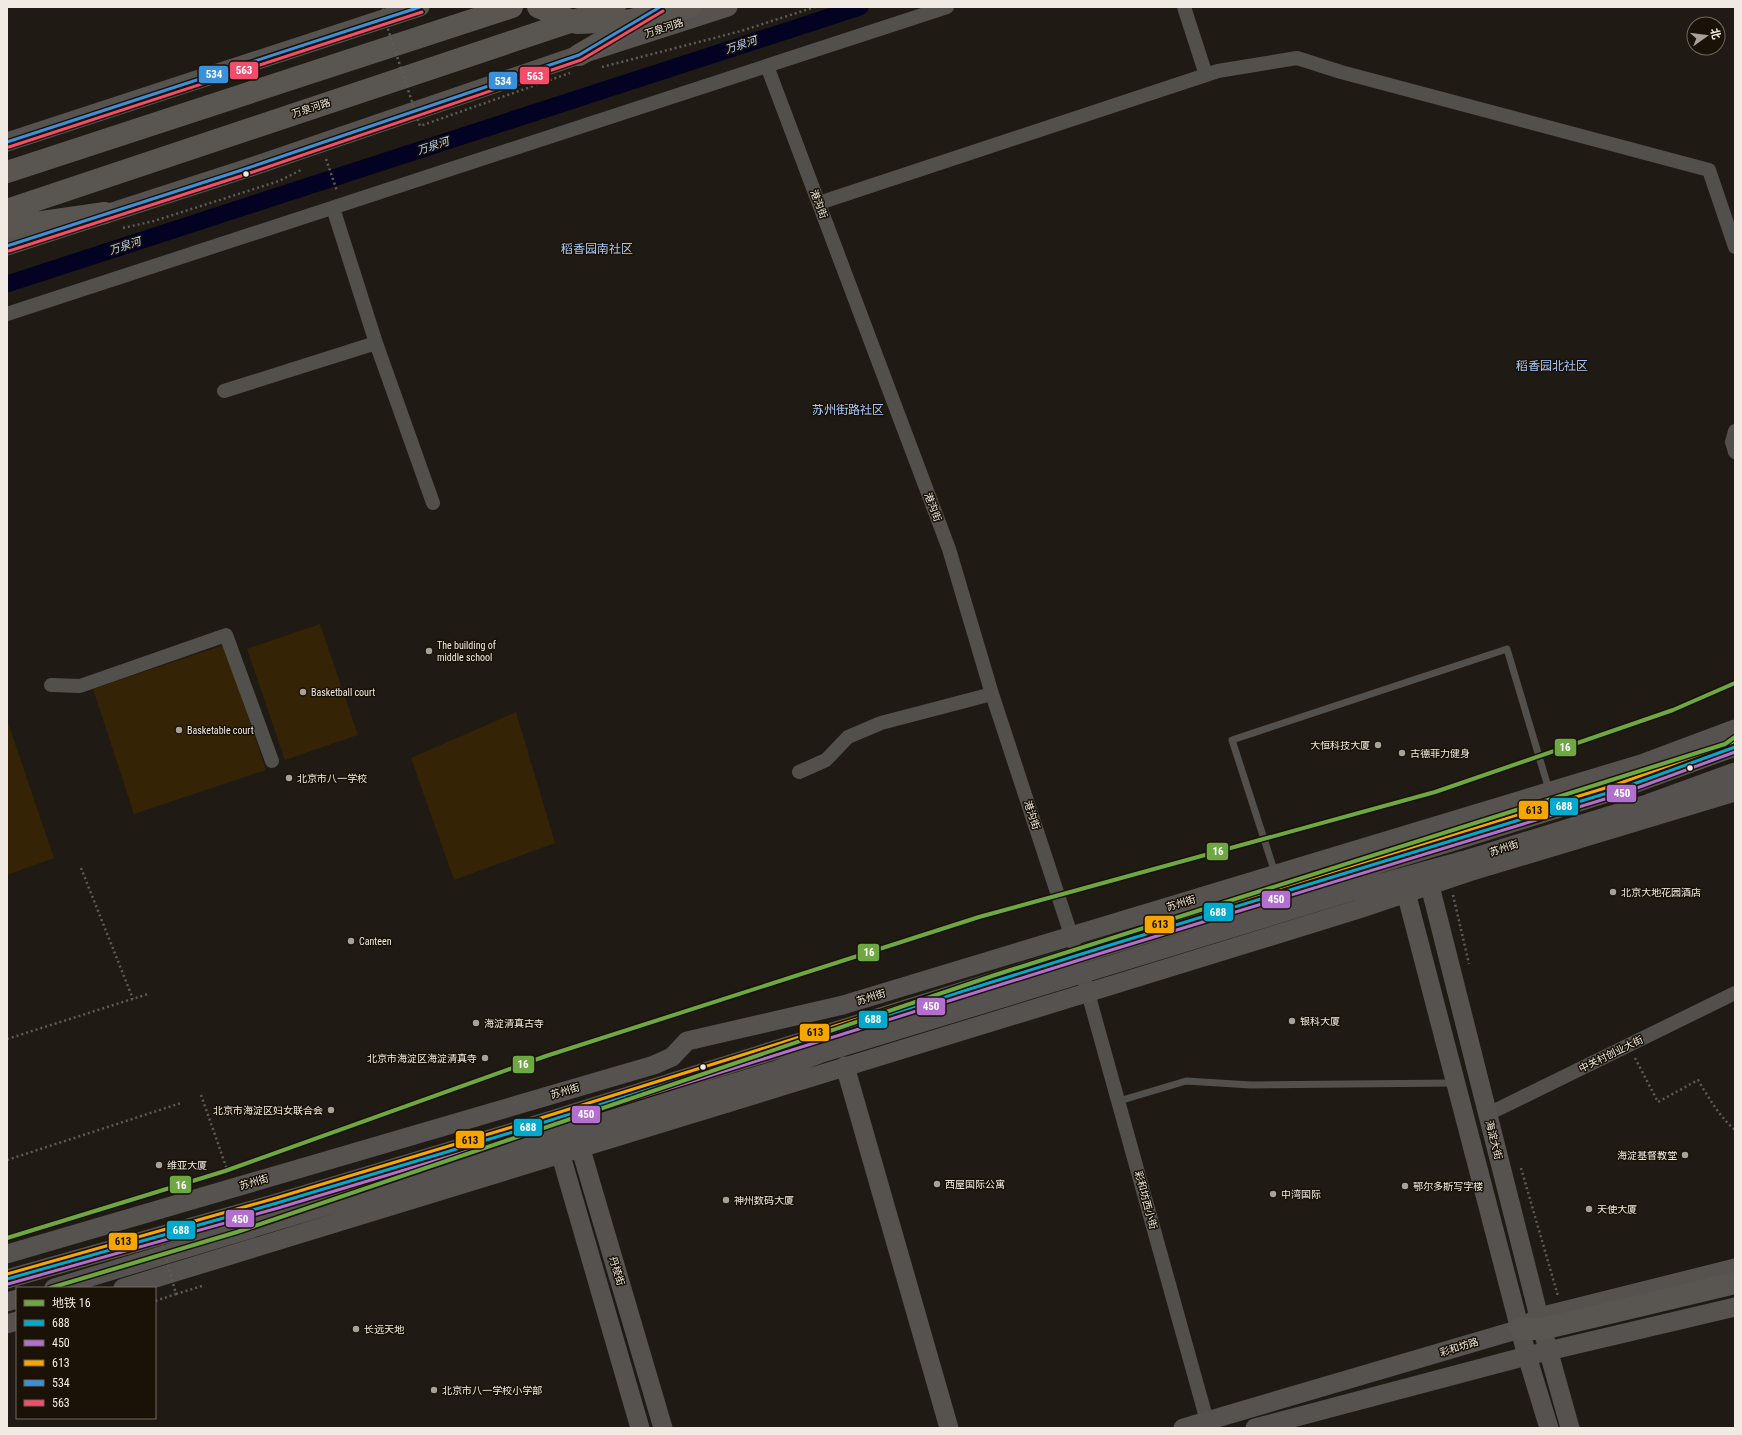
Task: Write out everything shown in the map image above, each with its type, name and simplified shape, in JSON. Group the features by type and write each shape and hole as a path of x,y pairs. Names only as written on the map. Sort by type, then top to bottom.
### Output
{"highway":[{"path":"7,172 512,7"},
{"path":"538,7 577,23 626,21 690,7"},
{"name":"万泉河路","path":"7,210 615,7"},
{"path":"575,67 660,7"},
{"path":"7,227 105,213"},
{"path":"1520,1329 1540,1323 1735,1283"}],"street":[{"path":"7,142 420,7"},
{"name":"万泉河路","path":"7,246 245,168 575,67 728,7"},
{"path":"7,314 946,7"},
{"path":"1184,7 1206,75"},
{"path":"819,203 1218,71 1297,58 1349,74 1709,170 1735,247"},
{"name":"港沟街","path":"767,66 949,549 992,694 1080,964"},
{"path":"337,206 376,342 433,503"},
{"path":"224,391 376,342"},
{"path":"1735,431 1732,442 1735,452"},
{"path":"51,684 80,686 226,635 272,761"},
{"path":"799,772 826,760 848,737 881,723 992,694"},
{"name":"苏州街","path":"57,1287 777,1070 1282,894 1421,851 1552,801 1644,763 1735,729"},
{"name":"苏州街","path":"7,1254 654,1065 672,1057 688,1041 843,1005 1276,874 1552,801 1617,790 1735,747"},
{"name":"苏州街","path":"1428,878 1647,804 1735,772"},
{"name":"苏州街","path":"126,1287 575,1130 845,1066 1089,992 1404,885 1735,792"},
{"name":"海淀大街","path":"1421,851 1540,1323 1570,1428"},
{"path":"1397,859 1527,1356 1549,1428"},
{"name":"苏州街","path":"1080,964 1404,885"},
{"name":"彩和坊西小街","path":"1080,964 1209,1424"},
{"name":"中关村创业大街","path":"1488,1114 1735,993"},
{"path":"845,1066 949,1428"},
{"name":"丹棱街","path":"575,1130 664,1428"},
{"path":"556,1136 640,1428"},
{"name":"苏州街","path":"7,1279 277,1203 556,1136"},
{"path":"1540,1323 1735,1268"},
{"path":"1255,1428 1527,1356 1735,1307"},
{"name":"彩和坊路","path":"1183,1428 1209,1424 1520,1329"}],"lane":[{"path":"1282,894 1232,740 1507,649 1552,801"},
{"path":"1119,1101 1186,1081 1252,1085 1456,1083"}],"path":[{"path":"384,7 382,8 420,126 575,67"},
{"path":"599,68 741,31 815,7"},
{"path":"325,157 337,206"},
{"path":"81,868 132,999"},
{"path":"1452,890 1470,968"},
{"path":"7,1039 148,994"},
{"path":"1628,1046 1658,1102 1698,1080 1712,1103 1727,1123 1735,1130"},
{"path":"201,1096 234,1188"},
{"path":"7,1160 180,1103"},
{"path":"1519,1162 1557,1293 1559,1297 1566,1295"},
{"path":"78,1255 158,1230 176,1294"},
{"path":"156,1301 202,1286"}],"shaded area":[{"name":"Basketball court","path":"320,624 358,735 285,760 247,649"},
{"name":"Basketable court","path":"224,645 266,770 134,814 93,689"},
{"path":"516,712 555,843 454,880 411,758"},
{"path":"7,720 54,858 7,875"}],"waterway":[{"name":"万泉河","path":"7,284 860,7"}],"metro line":[{"name":"16","path":"7,1238 225,1171 546,1056 979,917 1435,792 1673,710 1735,683"},
{"name":"16","path":"53,1287 237,1232 995,975 1725,744 1735,737"}],"transit line":[{"name":"534","path":"7,142 420,7"},
{"name":"534","path":"7,246 245,169 579,55 660,7"},
{"name":"563","path":"9,251 247,174 581,60 663,11"},
{"name":"563","path":"9,147 422,12"},
{"name":"613","path":"7,1274 276,1198 512,1127 1106,941 1615,785 1733,742"},
{"name":"688","path":"7,1279 277,1203 513,1132 1107,946 1617,790 1735,747"},
{"name":"450","path":"8,1284 278,1208 514,1137 1108,951 1618,795 1735,752"}],"place":[{"name":"The building of middle school","path":"429,651"},
{"name":"Basketball court","path":"303,692"},
{"name":"Basketable court","path":"179,730"},
{"name":"大恒科技大厦","path":"1378,745"},
{"name":"古德菲力健身","path":"1402,753"},
{"name":"北京市八一学校","path":"289,778"},
{"name":"北京大地花园酒店","path":"1613,892"},
{"name":"Canteen","path":"351,941"},
{"name":"银科大厦","path":"1292,1021"},
{"name":"海淀清真古寺","path":"476,1023"},
{"name":"北京市海淀区海淀清真寺","path":"485,1058"},
{"name":"北京市海淀区妇女联合会","path":"331,1110"},
{"name":"海淀基督教堂","path":"1685,1155"},
{"name":"维亚大厦","path":"159,1165"},
{"name":"西屋国际公寓","path":"937,1184"},
{"name":"鄂尔多斯写字楼","path":"1405,1186"},
{"name":"中湾国际","path":"1273,1194"},
{"name":"神州数码大厦","path":"726,1200"},
{"name":"天使大厦","path":"1589,1209"},
{"name":"长远天地","path":"356,1329"},
{"name":"北京市八一学校小学部","path":"434,1390"}],"district":[{"name":"稻香园南社区","path":"597,249"},
{"name":"稻香园北社区","path":"1552,366"},
{"name":"苏州街路社区","path":"848,410"}]}
